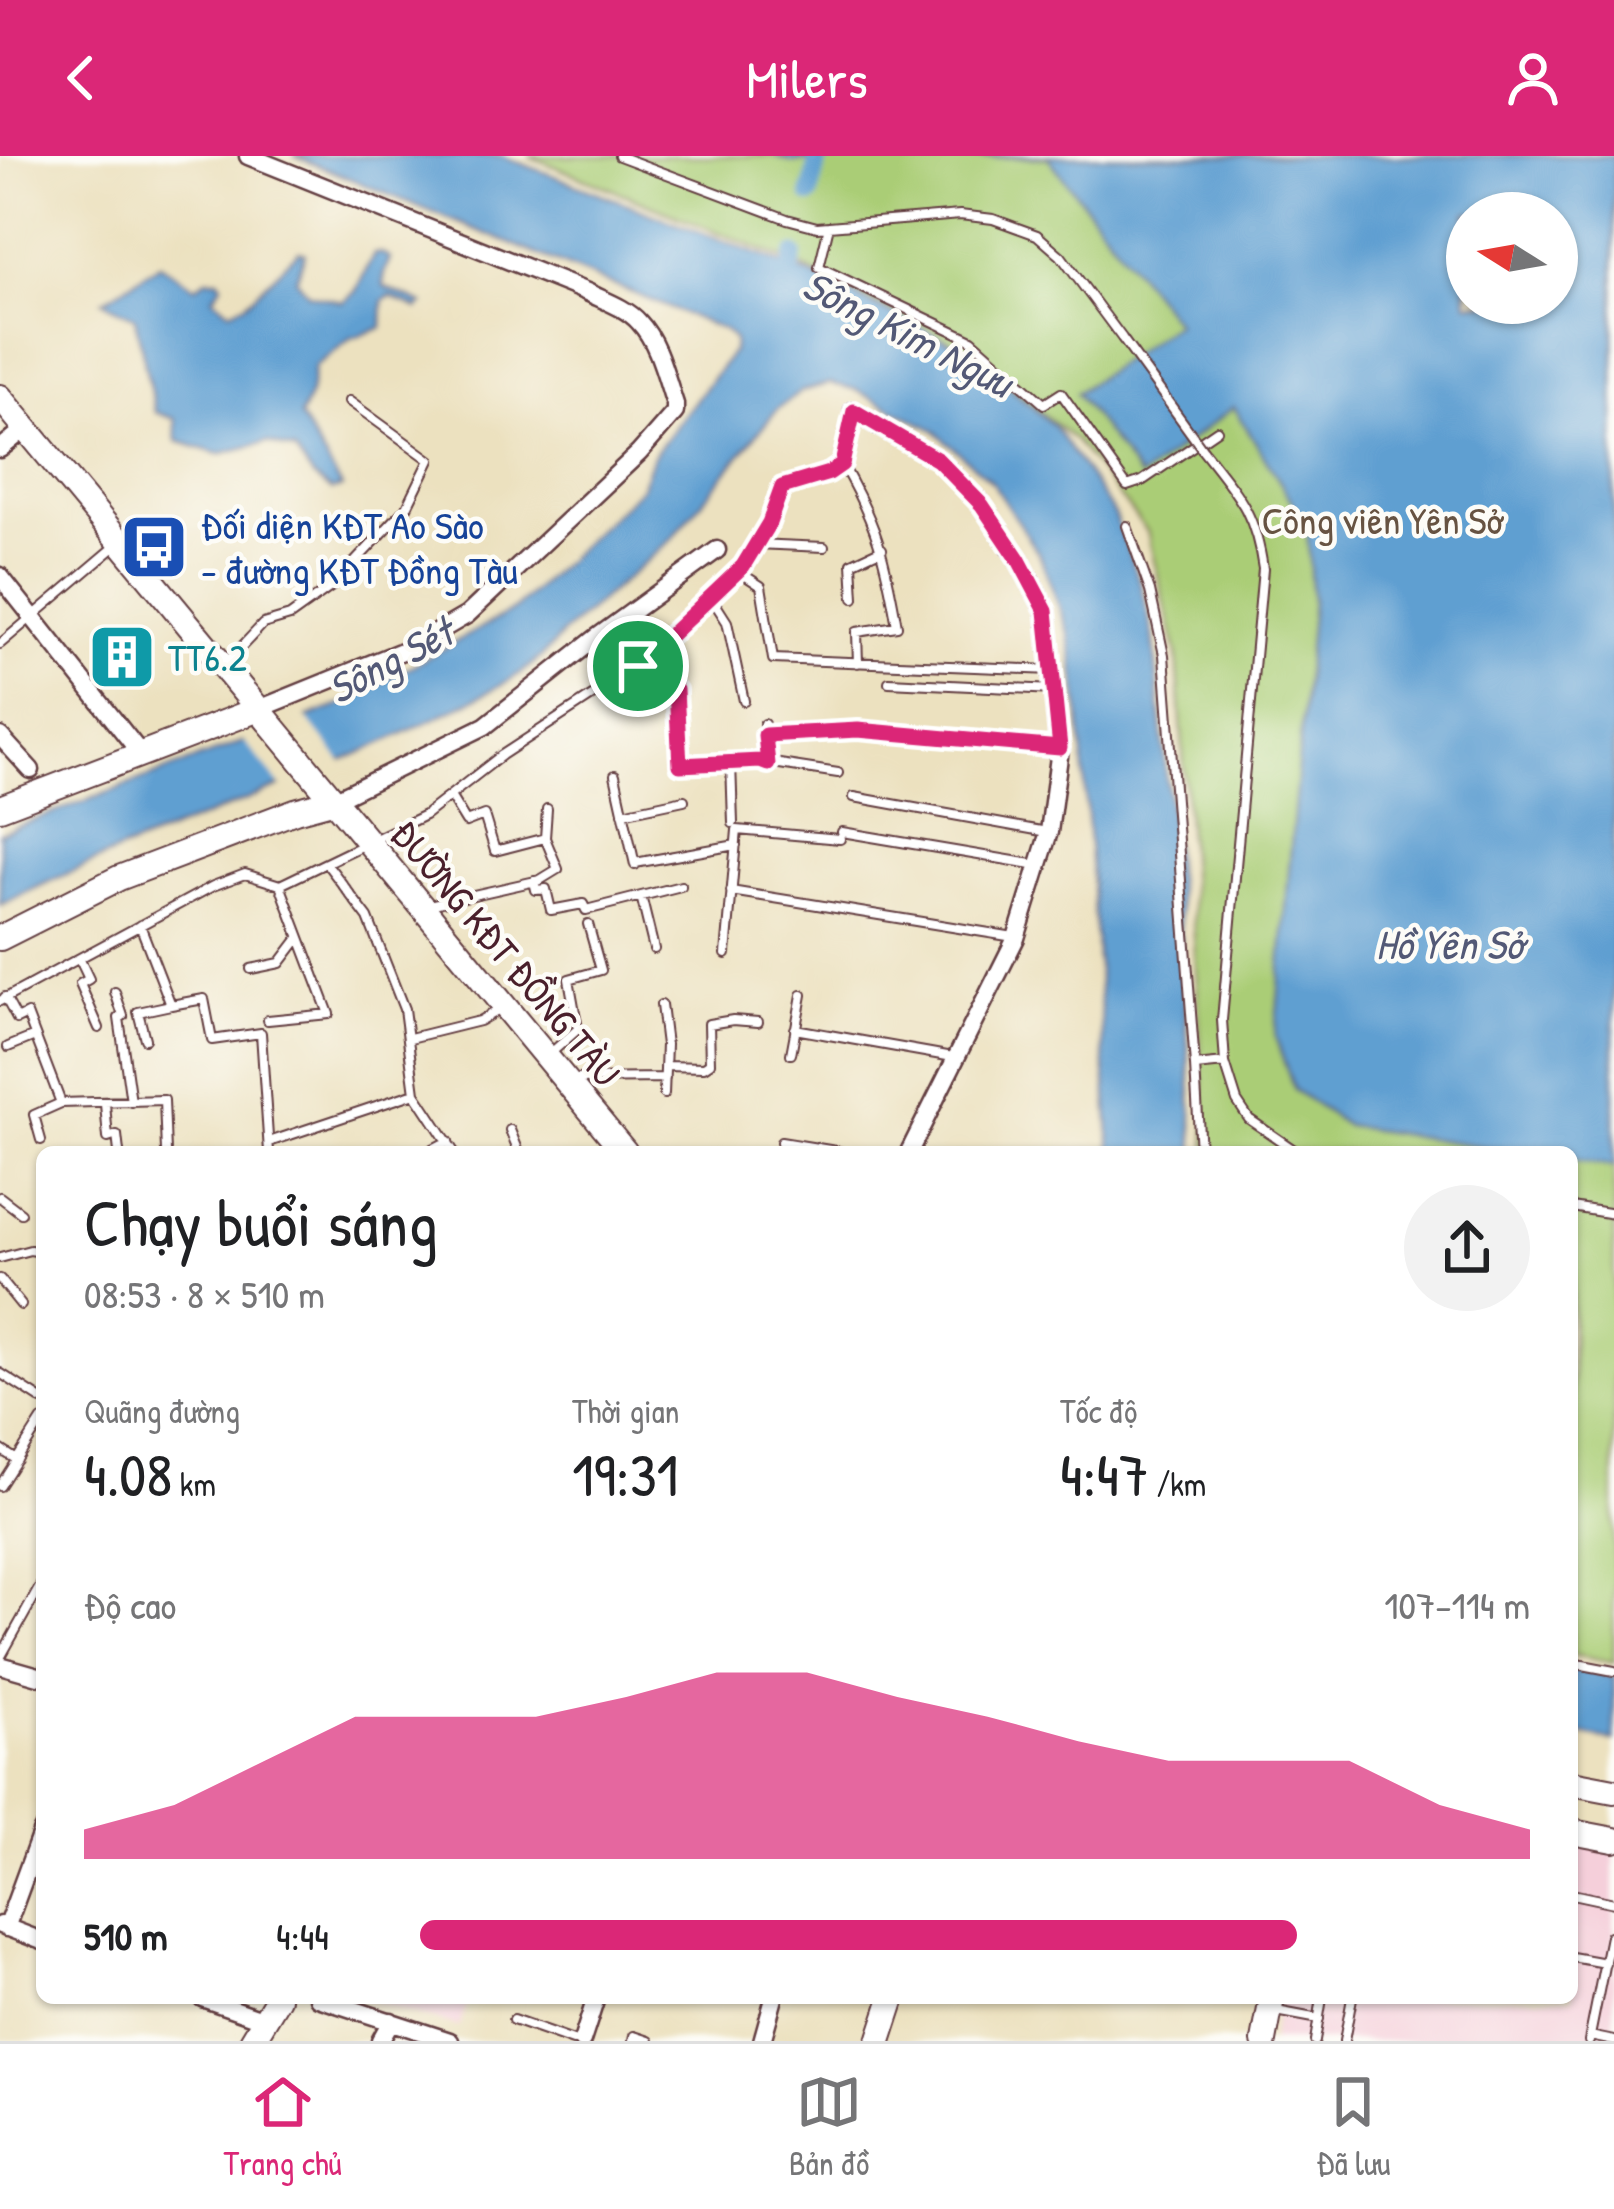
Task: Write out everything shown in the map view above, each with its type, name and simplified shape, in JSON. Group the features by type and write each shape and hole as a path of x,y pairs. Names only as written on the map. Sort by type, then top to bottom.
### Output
{"main road":[{"path":"0,397 263,713 0,808"},
{"name":"ĐƯỜNG KĐT ĐỒNG TÀU","path":"263,713 620,1146"},
{"path":"0,938 119,878 295,811 324,790"},
{"path":"1578,1785 1614,1791"},
{"path":"1578,1833 1614,1840"},
{"path":"879,2041 890,2004"},
{"path":"1264,2041 1271,2004"}],"street":[{"path":"248,156 587,292 631,316 640,322 658,354 676,404 675,412 639,452 467,615 412,647 263,713"},
{"path":"854,411 938,460 982,505 1019,560 1046,611 1060,748 1048,832 1016,938 912,1146"},
{"path":"0,449 26,428"},
{"path":"324,790 485,726 718,550"},
{"path":"0,576 141,754"},
{"path":"0,736 32,770"},
{"path":"0,1662 36,1675"},
{"path":"36,1845 3,1926 36,1939"},
{"path":"219,2004 265,2020"},
{"path":"337,2004 450,2041"},
{"path":"582,2041 594,2004"},
{"path":"762,2041 772,2004"},
{"path":"380,2041 391,2021"}],"lane":[{"path":"619,156 787,219 829,226 960,215 993,218 1037,236 1061,256 1250,510 1263,569 1224,978 1225,1064 1237,1101 1249,1119 1289,1146"},
{"path":"829,226 819,267 972,340 1044,404 1061,393 1127,486 1142,482 1217,430"},
{"path":"224,667 263,624 290,616 332,586 407,507 430,460 349,401"},
{"path":"61,1103 27,1014 17,1019 2,999 213,886 245,874 280,885 425,815 502,755 638,666 738,571 782,487 829,473 842,464 854,411"},
{"path":"842,464 871,513 897,626 857,632 858,663"},
{"path":"1127,526 1150,591 1164,656 1200,1146"},
{"path":"0,644 120,542"},
{"path":"756,544 824,547"},
{"path":"854,598 852,563 882,549"},
{"path":"738,571 761,586 773,659 1052,670"},
{"path":"711,597 728,622 744,701"},
{"path":"638,666 676,690 680,765 760,761 838,773"},
{"path":"889,682 1054,690"},
{"path":"764,724 768,764"},
{"path":"765,735 858,730 1060,748"},
{"path":"726,954 736,845 731,762"},
{"path":"615,776 635,865 736,845"},
{"path":"450,796 466,822 484,815 496,851 545,838"},
{"path":"854,796 1048,832"},
{"path":"623,813 684,800"},
{"path":"420,908 537,880 557,869 545,838 547,809"},
{"path":"735,827 841,836 1040,866"},
{"path":"327,864 368,918 404,1010 415,1093 451,1146"},
{"path":"537,880 536,890 546,889 551,910 583,904 586,910 681,886"},
{"path":"268,1020 328,1014 280,885"},
{"path":"731,891 1016,938"},
{"path":"641,896 654,950"},
{"path":"546,1057 578,1029 568,979 601,970 588,924"},
{"path":"140,926 171,1005"},
{"path":"251,969 280,963 300,937"},
{"path":"80,960 88,979 80,984 99,1028"},
{"path":"115,992 123,1016 118,1018 131,1102"},
{"path":"791,1054 802,995"},
{"path":"145,1039 138,1012 204,999 212,1040 261,1033 268,1146"},
{"path":"661,1004 664,1094"},
{"path":"410,1038 479,1022 503,1008"},
{"path":"665,1066 710,1064 709,1024 733,1019 758,1022"},
{"path":"796,1028 958,1058"},
{"path":"8,1047 35,1036"},
{"path":"1195,1066 1225,1064"},
{"path":"564,1079 665,1078"},
{"path":"271,1146 415,1093"},
{"path":"40,1139 34,1115 61,1103 164,1100 166,1146"},
{"path":"105,1104 109,1138 117,1136 118,1146"},
{"path":"510,1130 517,1146"},
{"path":"439,1146 448,1141"},
{"path":"781,1142 805,1146"},
{"path":"0,1197 21,1213"},
{"path":"1578,1208 1614,1214"},
{"path":"0,1258 36,1251"},
{"path":"0,1280 21,1305"},
{"path":"0,1373 36,1396"},
{"path":"0,1486 36,1429"},
{"path":"0,1449 16,1460"},
{"path":"0,1662 36,1594"},
{"path":"1578,1664 1614,1671"},
{"path":"1578,1895 1614,1903"},
{"path":"1610,1936 1590,2038 1614,2041"},
{"path":"1578,1958 1604,1963"},
{"path":"1271,2004 1319,2019"},
{"path":"1315,2041 1321,2004"},
{"path":"1343,2041 1351,2004"},
{"path":"513,2020 573,2041"},
{"path":"633,2041 634,2036 649,2041"}],"shaded area":[{"path":"1578,1842 1614,1849 1614,2041 1271,2041 1278,2004 1578,2004"},
{"path":"382,2004 467,2004 459,2027"}],"green space":[{"name":"Hồ Yên Sở","path":"529,156 1614,156 1614,1663 1578,1656 1578,1146 1207,1146 1177,654 1147,531 1075,441 966,349 792,262"}],"water":[{"name":"Sông Kim Ngưu","path":"294,156 502,156 807,273 966,350 1053,425 1113,512 1141,585 1153,634 1195,1146 1111,1146 1079,705 1069,633 1040,556 992,482 934,430 854,389 830,383 802,391 778,408 671,540 520,673 380,744 0,905 0,833 341,705 515,609 641,488 653,456 733,351 734,340 724,330"},
{"name":"Hồ Yên Sở","path":"775,156 1614,156 1614,1167 1578,1161 1578,1146 1479,1146 1347,1126 1294,1090 1275,1036 1312,601 1307,526 1234,407 1140,478 1076,393 1176,323 1048,157 791,162"},
{"path":"299,251 305,253 296,279 309,294 343,302 355,292 374,254 382,253 390,259 384,287 423,304 418,309 390,296 383,301 382,328 351,338 314,367 300,417 342,487 332,490 314,478 295,451 267,442 219,454 177,441 175,419 155,412 135,317 103,301 160,264 195,287 207,279 218,279 222,284 213,297 230,311 246,303"},
{"path":"1578,1670 1614,1677 1614,1741 1578,1733"}],"pier":[{"path":"302,712 343,763 285,791 239,735"}],"waterway":[{"path":"810,195 818,161"},
{"name":"Sông Kim Ngưu","path":"786,290 794,255"}],"place":[{"name":"Đối diện KĐT Ao Sào - đường KĐT Đồng Tàu","path":"154,547"},
{"name":"TT6.2","path":"122,657"}],"route":[{"path":"854,411 938,460 982,505 1019,560 1046,611 1060,748 858,730 765,735 768,764 680,765 676,690 638,666 743,566 769,523 782,487 829,473 842,464 854,411"}],"park label":[{"name":"Công viên Yên Sở","path":"1382,520"}],"water label":[{"name":"Sông Sét","path":"390,660"}]}
